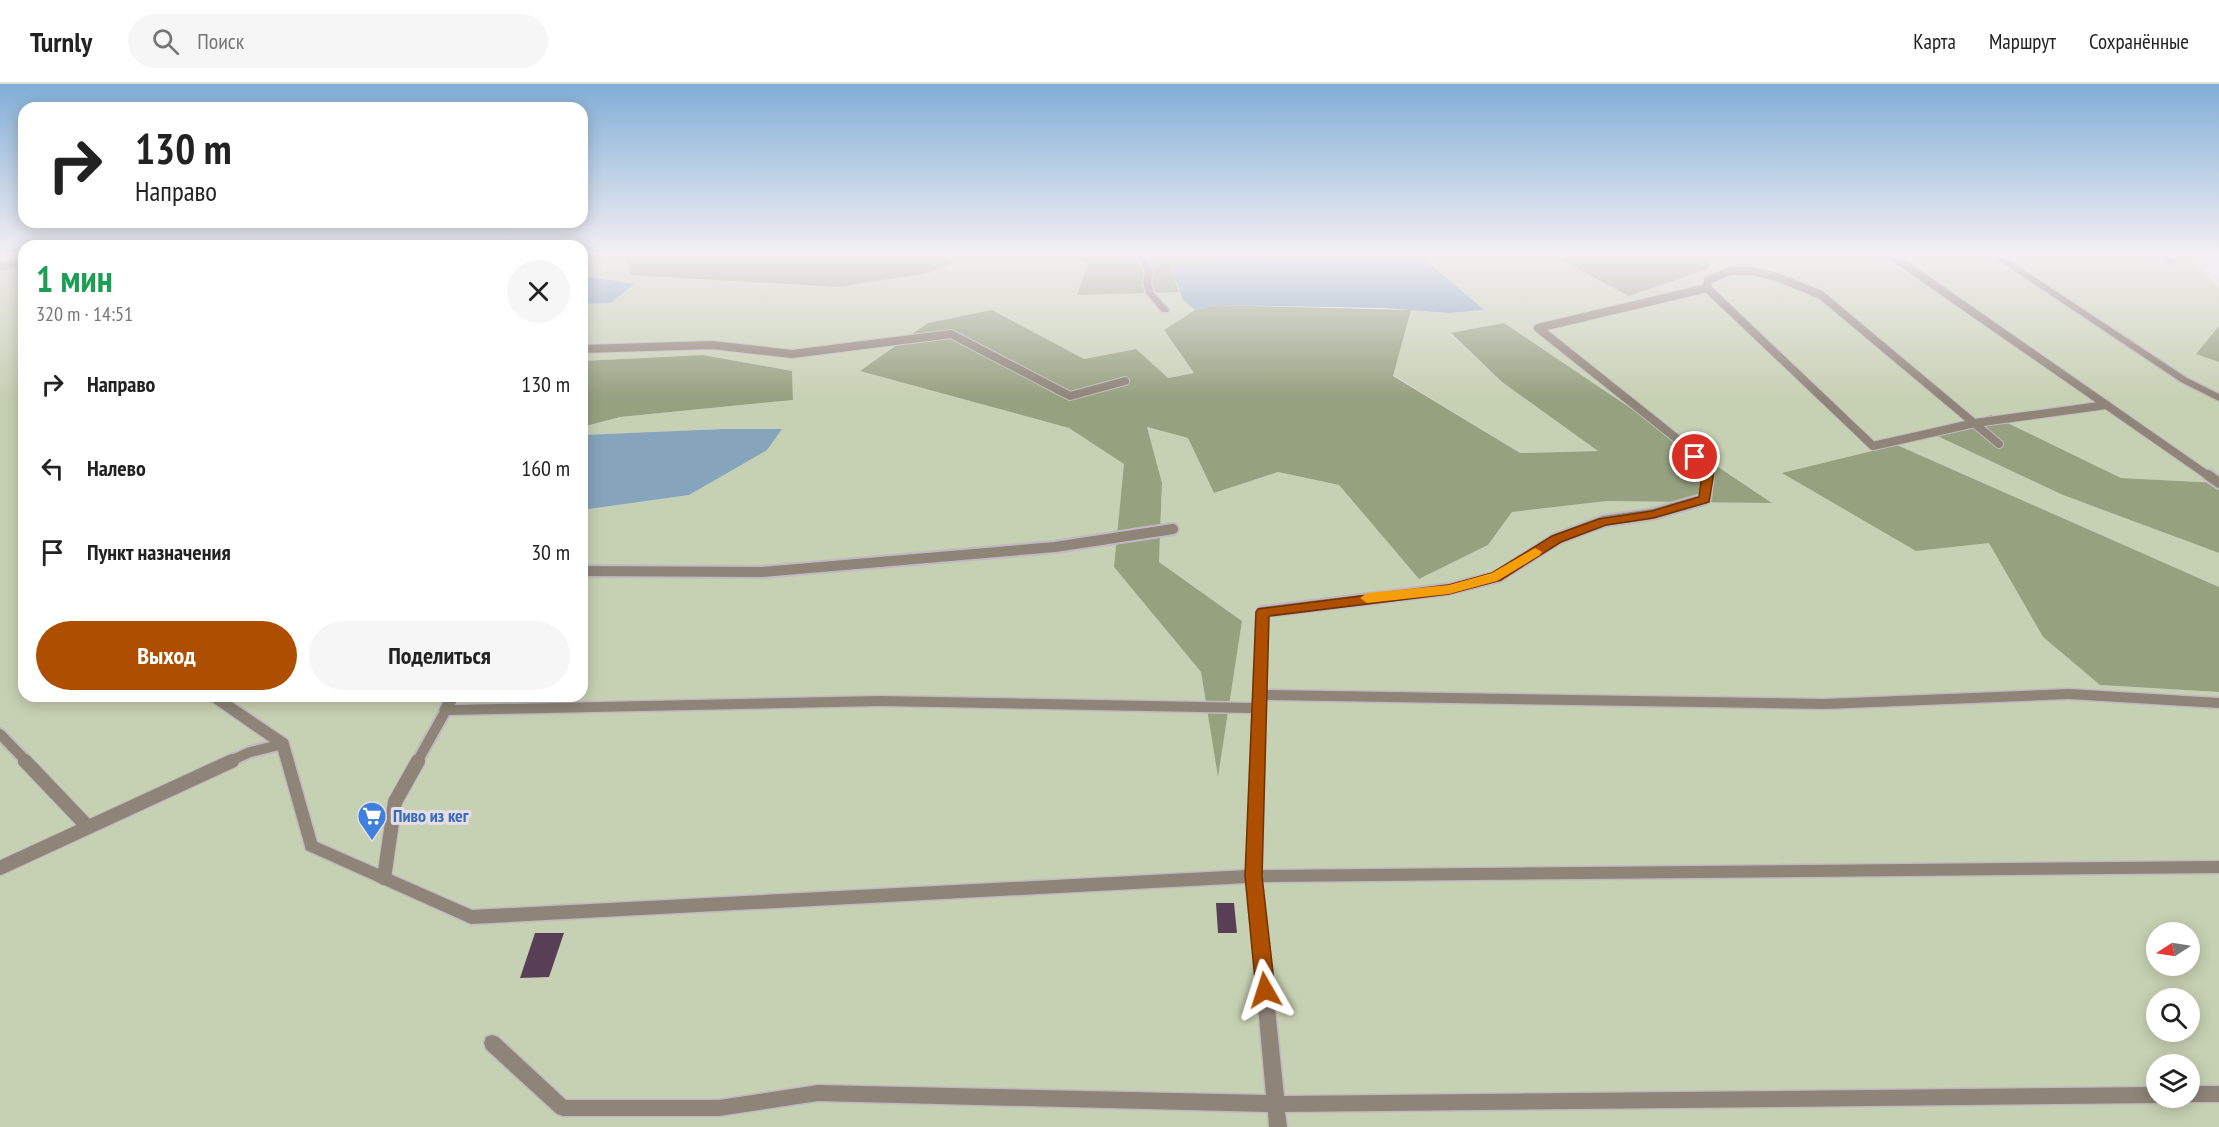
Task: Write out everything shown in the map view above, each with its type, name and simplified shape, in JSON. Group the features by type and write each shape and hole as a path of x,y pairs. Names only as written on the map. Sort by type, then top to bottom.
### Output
{"street":[{"path":"1156,302 1165,310"},
{"path":"2066,302 2184,380 2219,398"},
{"path":"1262,612 1254,876 1278,1127"},
{"path":"449,702 446,710 880,701 1825,704 2069,694 2219,703"},
{"path":"222,702 283,744 311,846 471,916 1254,876 2219,867"},
{"path":"492,1043 563,1108 719,1108 818,1093 1277,1104 2146,1095"},
{"path":"2200,1094 2219,1094"}],"lane":[{"path":"1262,612 1449,589 1497,577 1556,539 1604,522 1653,514 1705,499 1708,472 1681,442 1538,328 1649,302"},
{"path":"1721,302 1873,446 1975,423 2106,405"},
{"path":"1828,302 1999,444"},
{"path":"1958,302 2219,483"},
{"path":"588,349 712,345 792,354 951,334 1070,396 1125,381"},
{"path":"588,571 761,572 1055,547 1173,530"},
{"path":"384,878 395,802 446,710"},
{"path":"0,734 88,827"},
{"path":"0,868 250,752 283,744"}],"green space":[{"path":"0,302 18,302 18,702 588,702 588,509 689,495 782,429 588,435 588,425 620,417 793,400 792,371 703,355 588,361 588,304 613,302 1185,302 1195,310 1164,330 1194,373 1168,378 1135,349 1084,359 992,310 861,371 1069,428 1125,464 1114,567 1201,672 1218,775 1242,621 1159,562 1162,483 1147,427 1188,438 1214,493 1278,472 1339,485 1419,579 1488,545 1512,512 1607,501 1771,502 1504,323 1451,334 1502,382 1599,451 1520,453 1393,375 1411,310 1449,313 1483,310 1473,302 2219,302 2219,326 2197,354 2219,362 2219,483 2121,478 1991,415 1931,433 2063,495 2219,553 2219,587 1897,445 1916,551 1989,542 2043,637 2100,685 2219,692 2219,1127 0,1127"},
{"path":"1215,305 1411,310 1393,376 1520,453 1598,451 1502,382 1451,333 1504,323 1772,503 1607,501 1512,512 1488,545 1419,579 1339,485 1278,472 1214,493 1188,438 1147,427 1162,483 1159,562 1242,621 1218,777 1201,672 1114,567 1124,464 1069,428 860,371 928,323 992,310 1084,359 1136,349 1168,378 1194,373 1164,330 1195,310"},
{"path":"2219,326 2219,362 2196,354"},
{"path":"703,355 792,371 793,400 620,417 588,425 588,361"},
{"path":"1991,415 2121,478 2219,483 2219,553 2063,495 1931,433"},
{"path":"1897,445 2219,587 2219,692 2100,685 2043,637 1989,543 1916,551 1782,473"}],"water":[{"path":"588,302 613,302 588,304"},
{"path":"1185,302 1474,302 1484,310 1449,313 1384,308 1215,305 1195,310"},
{"path":"782,429 767,450 689,495 588,509 588,435"}],"building":[{"path":"1216,903 1234,903 1237,933 1218,933"},
{"path":"535,933 564,933 549,977 520,978"}],"slow traffic":[{"path":"1367,598 1449,589 1497,577 1535,552"}],"place":[{"name":"Пиво из кег","path":"372,842"}],"route":[{"path":"1265,990 1254,876 1262,612 1449,589 1497,577 1556,539 1604,522 1653,514 1705,499 1708,472 1695,457"}]}
